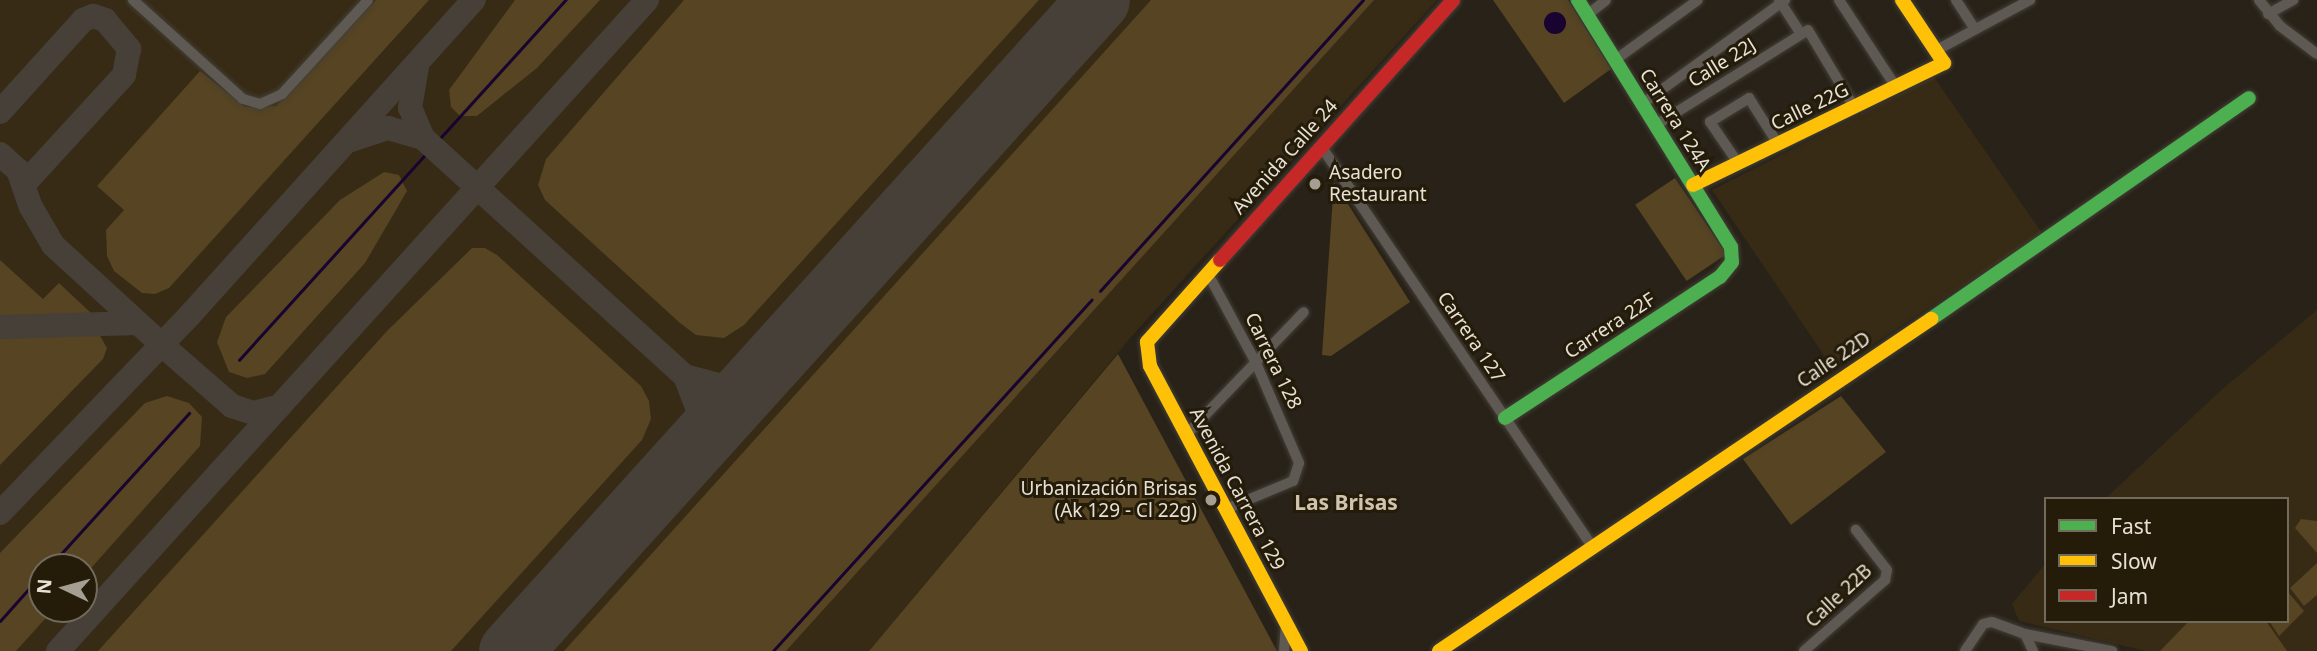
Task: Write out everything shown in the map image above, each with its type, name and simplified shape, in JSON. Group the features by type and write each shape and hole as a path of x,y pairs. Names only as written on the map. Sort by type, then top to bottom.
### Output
{"street":[{"path":"133,0 243,99 260,104 282,94 368,0"},
{"name":"Avenida Calle 24","path":"1147,342 1453,0"},
{"name":"Carrera 124A","path":"1577,0 1731,247 1732,262"},
{"path":"1587,15 1606,0"},
{"path":"1615,61 1699,0"},
{"path":"1839,0 1896,87"},
{"path":"1902,0 1935,51 2030,0"},
{"path":"1956,0 1974,28"},
{"path":"2259,0 2269,14 2317,54"},
{"path":"2269,14 2293,0"},
{"path":"1642,104 1782,1 1854,107"},
{"name":"Calle 22J","path":"1656,125 1804,32"},
{"name":"Calle 22G","path":"1693,185 1944,63 1935,51"},
{"path":"1738,163 1710,122 1749,98 1778,144"},
{"name":"Calle 22D","path":"1439,651 2081,218 2249,99"},
{"name":"Carrera 127","path":"1321,146 1592,547"},
{"name":"Carrera 22F","path":"1504,418 1720,277 1732,262"},
{"name":"Carrera 128","path":"1207,272 1256,363 1296,449 1298,469 1293,481 1226,509"},
{"path":"1186,435 1304,312"},
{"name":"Avenida Carrera 129","path":"1147,342 1150,366 1301,651"},
{"name":"Calle 22B","path":"1804,651 1885,580 1887,570 1856,530"},
{"path":"1965,651 1986,622 2025,634 2112,650"},
{"path":"1284,651 1286,623"},
{"path":"2025,634 2033,651"}],"shaded area":[{"path":"0,0 1437,0 1132,336 869,651 0,651"},
{"path":"376,0 429,0 169,288 155,294 142,293 114,271 107,256 106,230 124,210 97,186 200,71 245,107 276,106"},
{"path":"515,0 600,0 537,68 477,116 460,116 451,107 449,90"},
{"path":"684,0 1039,0 744,325 724,338 696,335 680,323 545,200 538,185 546,159"},
{"path":"1151,0 1374,0 786,651 564,651"},
{"path":"1493,0 1568,0 1611,69 1564,103"},
{"path":"1555,12 1563,15 1566,23 1563,31 1555,34 1547,31 1544,23 1547,15"},
{"path":"1934,77 2042,233 1834,370 1712,190"},
{"path":"384,172 399,175 407,191 365,263 265,374 247,378 229,372 217,342 226,317 340,200"},
{"path":"1675,178 1726,254 1687,281 1635,205"},
{"path":"1334,182 1410,302 1331,356 1322,355"},
{"path":"472,248 485,248 497,255 641,386 649,401 651,419 642,440 451,651 98,651 387,331"},
{"path":"0,260 43,299 59,283 92,314 0,319"},
{"path":"2317,310 2317,651 2146,651 2019,621 2012,604 2044,565 2044,623 2289,623 2289,497 2107,497 2219,392"},
{"path":"99,334 107,348 103,359 0,465 0,338"},
{"path":"1118,354 1277,651 869,651"},
{"path":"167,396 189,403 202,417 200,446 98,560 98,553 28,553 28,623 41,623 16,651 0,651 0,553 145,403"},
{"path":"1841,396 1886,452 1791,525 1743,459"},
{"path":"2301,519 2317,521 2317,553 2295,528"},
{"path":"2317,563 2317,595 2304,606 2290,588"},
{"path":"2289,593 2304,611 2279,636 2270,623 2289,623"},
{"path":"2187,623 2267,623 2287,651 2160,651"}],"waterway":[{"path":"239,360 566,0"},
{"path":"1100,291 1363,0"},
{"path":"773,651 1091,300"},
{"path":"62,553 189,413"},
{"path":"0,621 28,590"}],"taxiway":[{"path":"0,513 189,316 474,0"},
{"path":"58,651 647,0"},
{"path":"0,112 83,20 93,16 105,20 129,49 124,75 24,184"},
{"path":"351,140 388,128 423,138 410,108 417,67"},
{"path":"423,138 685,376 722,386 762,371"},
{"path":"0,154 18,170 31,207 53,245 162,345 232,406 254,413 280,406"},
{"path":"0,327 138,323"},
{"path":"685,376 699,412 696,438 688,454"}],"runway":[{"path":"510,651 1098,0"}],"traffic: fast":[{"path":"1505,418 1720,277 1732,262 1731,247 1578,0"},
{"path":"1931,319 2249,98"}],"traffic: slow":[{"path":"1693,185 1944,63 1902,0"},
{"path":"1220,260 1147,342 1150,366 1301,651"},
{"path":"1439,651 1931,319"}],"traffic: jam":[{"path":"1220,260 1453,0"}],"place":[{"name":"Asadero Restaurant","path":"1315,184"},
{"name":"Urbanización Brisas (Ak 129 - Cl 22g)","path":"1211,500"}],"district":[{"name":"Las Brisas","path":"1346,502"}]}
